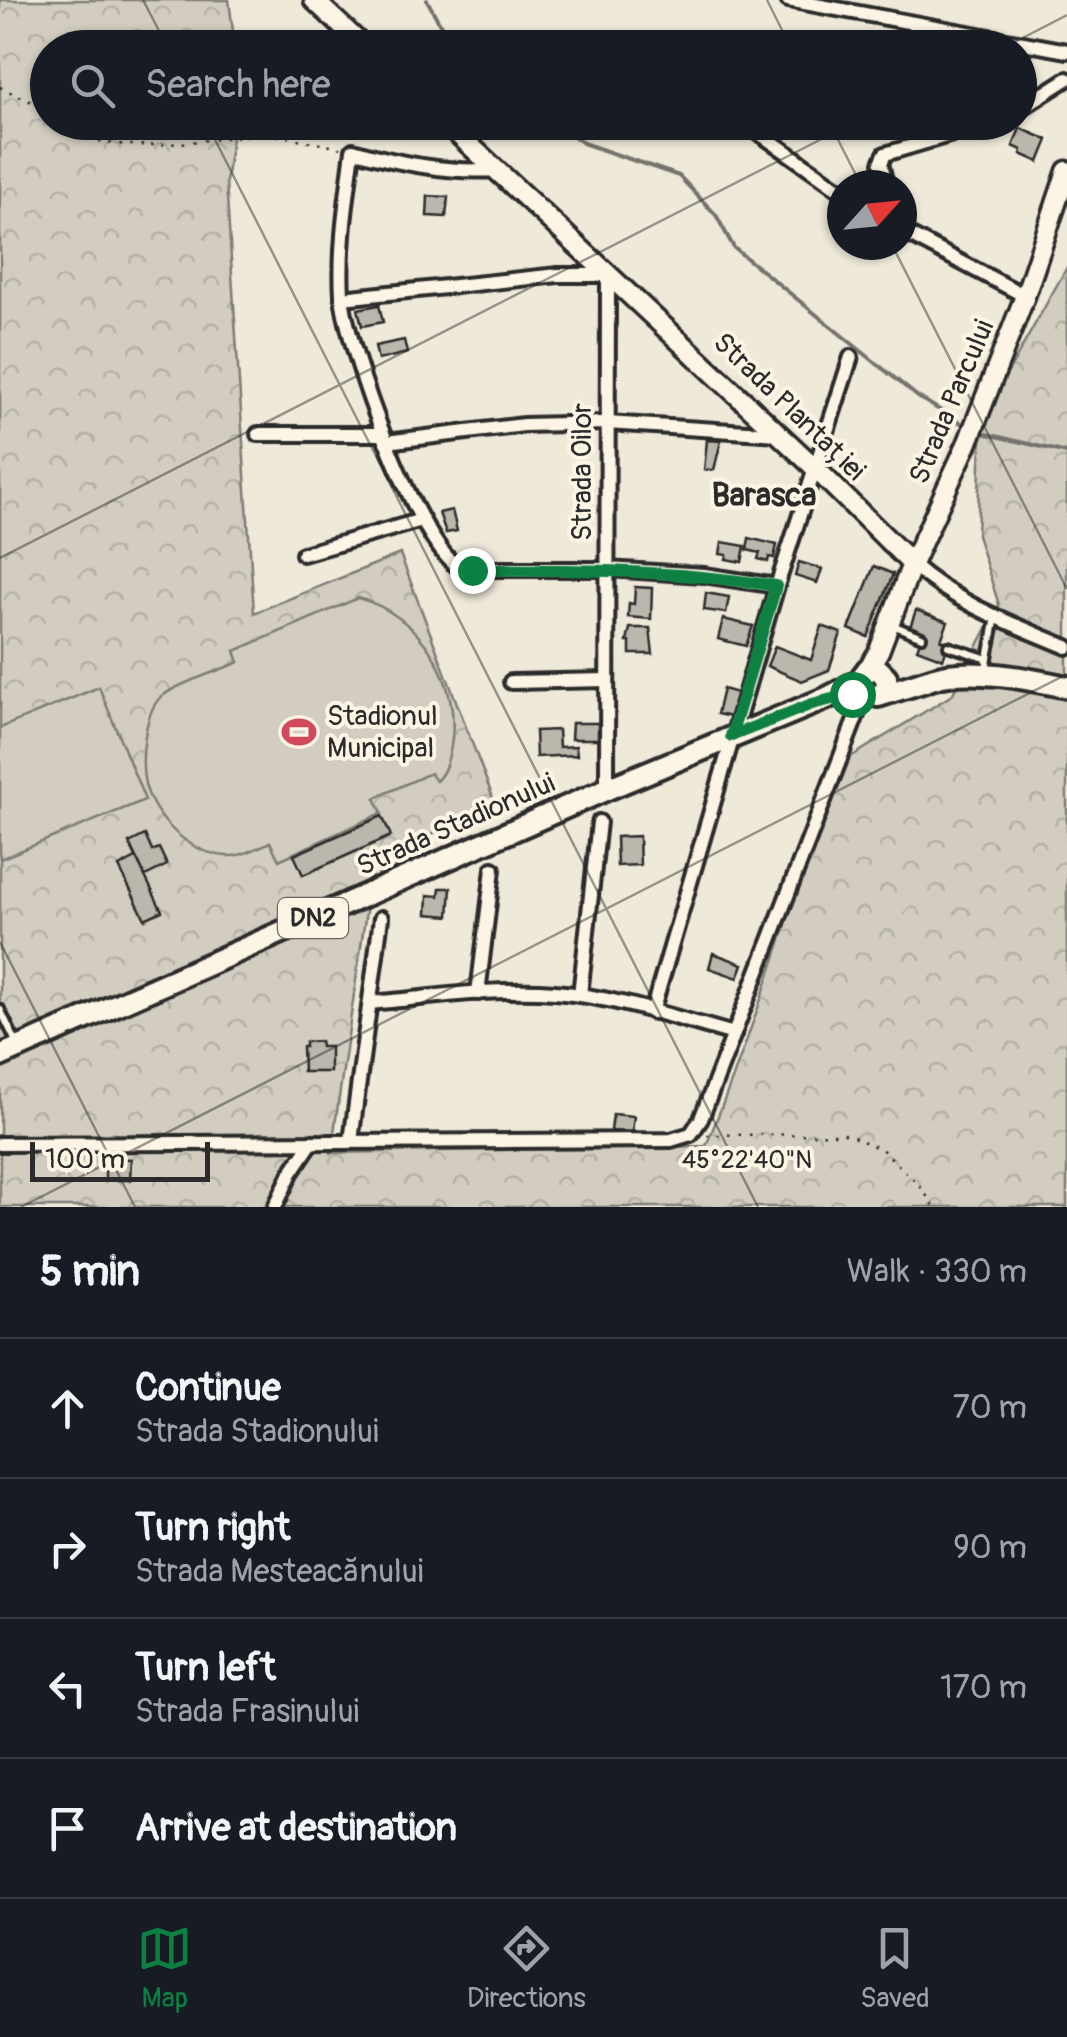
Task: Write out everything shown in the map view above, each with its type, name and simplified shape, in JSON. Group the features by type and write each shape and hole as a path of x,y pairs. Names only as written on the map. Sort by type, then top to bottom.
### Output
{"main road":[{"path":"314,0 346,30"},
{"name":"Strada Plantației","path":"464,140 813,466 912,564"},
{"name":"Strada Parcului","path":"872,678 912,564 968,442 1025,296 1067,171"},
{"name":"DN2","path":"872,678 932,679 986,667 1067,687"},
{"name":"Strada Stadionului","path":"10,1052 606,789 872,678"}],"street":[{"path":"788,0 955,30"},
{"path":"1037,45 1067,50"},
{"path":"1037,98 1067,79"},
{"path":"769,140 827,180"},
{"path":"882,170 880,163 885,154 932,140"},
{"path":"496,170 454,171 391,161 353,150 344,217 342,298 384,438 422,520 446,558 458,568 607,568 704,575 776,586"},
{"path":"917,239 1025,296"},
{"path":"342,298 558,275 608,275"},
{"name":"Strada Oilor","path":"606,789 608,275"},
{"path":"652,1012 776,586 851,358"},
{"path":"258,434 384,438 497,426 608,423 779,434"},
{"path":"303,554 422,520"},
{"name":"Strada Plantației","path":"912,564 931,582 1067,648"},
{"name":"Strada Parcului","path":"690,1134 701,1119 872,678"},
{"path":"511,682 607,680"},
{"path":"580,996 599,822"},
{"path":"478,993 493,869"},
{"path":"351,1141 381,918"},
{"path":"370,1003 531,991 580,996 734,1034"},
{"path":"0,1144 671,1140 690,1134"},
{"path":"275,1207 312,1142"}],"lane":[{"path":"948,646 986,667 997,616"},
{"path":"889,624 922,636"},
{"path":"0,1009 10,1052"}],"path":[{"path":"0,88 30,102"},
{"path":"97,140 142,146 213,140"},
{"path":"299,140 353,150"},
{"path":"690,1134 847,1134 884,1151 935,1207"}],"green space":[{"path":"0,0 229,0 233,30 30,30 30,140 232,140 226,182 254,613 400,554 495,803 373,863 331,1153 706,1146 759,1005 836,766 952,695 999,605 977,535 982,419 1067,267 1067,1207 0,1207"},
{"name":"Stadionul Municipal","path":"358,598 401,619 432,654 443,676 453,722 451,746 442,774 436,781 430,773 375,798 382,813 279,860 270,842 243,854 227,856 187,842 156,810 145,784 144,743 156,703 179,686 239,662 235,651"},
{"path":"99,687 145,800 0,859 0,728"}],"building":[{"path":"1037,135 1048,140 1039,162 1013,146 1015,140 1037,140"},
{"path":"428,196 448,197 446,217 427,216"},
{"path":"379,305 383,322 362,326 358,309"},
{"path":"404,340 407,353 378,360 375,346"},
{"path":"707,440 721,441 714,470 704,470"},
{"path":"452,510 457,531 446,533 439,513"},
{"path":"749,538 777,545 774,558 769,557 768,562 758,559 760,553 747,550"},
{"path":"722,542 745,546 742,562 720,554"},
{"path":"799,562 822,569 817,583 795,576"},
{"path":"874,566 893,574 868,637 849,629"},
{"path":"635,587 652,588 651,619 628,617"},
{"path":"706,593 729,597 726,613 704,610"},
{"path":"916,610 948,622 941,640 949,643 943,659 917,649 923,633 910,627"},
{"path":"723,619 753,626 746,646 718,639"},
{"path":"822,626 841,633 829,670 802,681 767,666 775,646 811,660"},
{"path":"630,628 650,628 653,654 630,654"},
{"path":"723,689 737,693 731,717 717,714"},
{"path":"572,723 598,723 598,739 571,739"},
{"path":"558,730 559,747 576,746 577,755 536,757 535,731"},
{"path":"382,816 391,836 303,875 294,855"},
{"path":"145,835 152,851 159,848 167,865 145,876 129,843"},
{"path":"639,836 640,865 617,866 616,837"},
{"path":"136,858 162,911 145,919 119,867"},
{"path":"440,888 451,888 449,916 427,914 428,895 439,896"},
{"path":"713,953 743,964 738,978 709,968"},
{"path":"320,1041 321,1047 330,1047 330,1072 303,1072 302,1047 305,1042"},
{"path":"613,1114 634,1116 632,1133 611,1131"},
{"path":"105,1158 131,1159 130,1180 105,1180"}],"waterway":[{"path":"427,0 443,30"},
{"path":"579,140 679,176 716,215 734,248 918,397 966,426"},
{"path":"979,432 1067,453"}],"place":[{"name":"Stadionul Municipal","path":"299,732"}],"district":[{"name":"Barasca","path":"764,496"}],"route":[{"path":"472,570 607,568 719,576 776,586 731,736 827,698 852,694"}]}
